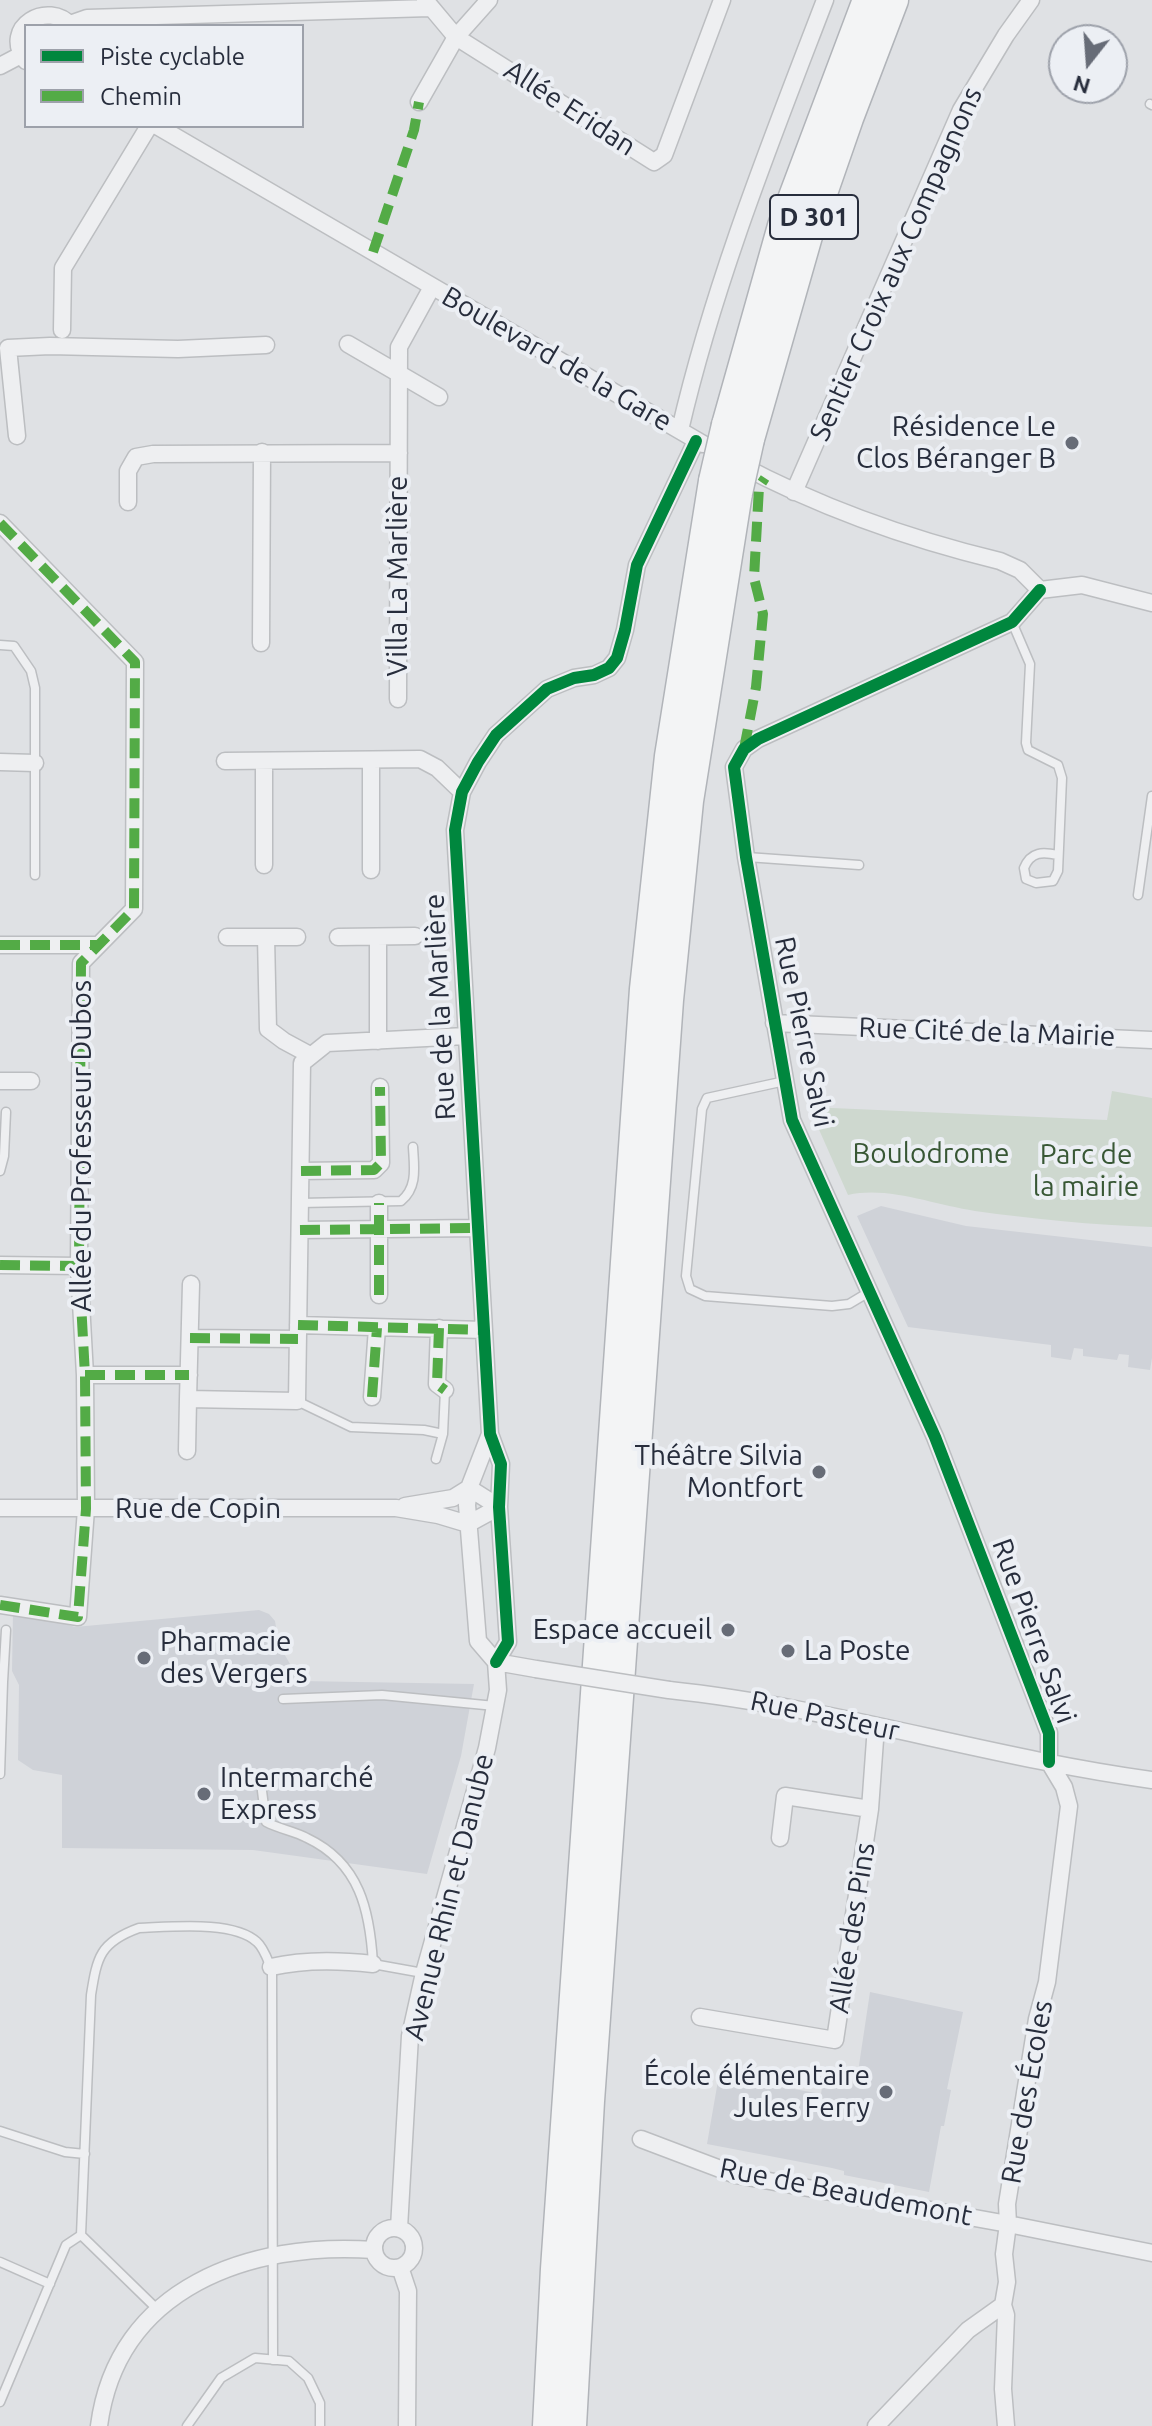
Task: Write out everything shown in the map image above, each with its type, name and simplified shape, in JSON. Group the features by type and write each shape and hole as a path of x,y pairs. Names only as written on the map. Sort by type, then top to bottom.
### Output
{"highway":[{"name":"D 301","path":"548,2426 562,2174 645,989 670,756 783,226 868,0"},
{"name":"D 301","path":"738,432 848,118 893,0"},
{"name":"D 301","path":"571,2426 589,2101 668,1000 688,801 726,487"}],"street":[{"path":"419,102 456,37 489,0"},
{"name":"Allée Eridan","path":"456,37 654,162 664,155 722,0"},
{"path":"680,430 695,370 758,175 825,0"},
{"name":"Sentier Croix aux Compagnons","path":"794,492 961,110 1031,0"},
{"path":"0,66 22,59 5,35 16,14 28,5 35,1 53,5 61,9 70,24"},
{"path":"73,24 87,18 427,4 456,37"},
{"path":"62,330 63,268 148,128"},
{"name":"Boulevard de la Gare","path":"160,128 696,441 794,492 844,512 1000,561 1020,570 1040,590"},
{"name":"Villa La Marlière","path":"398,699 399,347 432,287"},
{"path":"348,344 439,397"},
{"path":"17,436 4,351 50,346 178,349 266,345"},
{"name":"Rue de la Marlière","path":"490,1434 469,1488 468,1524 478,1641 496,1662 508,1642 499,1507 501,1464 490,1434 455,830 462,792 496,735 547,689 574,678 594,675 609,668 617,658 637,565 696,441"},
{"path":"261,643 262,452"},
{"name":"Villa La Marlière","path":"128,502 128,471 136,457 262,452 399,453"},
{"name":"Allée du Professeur Dubos","path":"0,523 135,662 134,909 81,963 79,1266 85,1375 86,1509 78,1617 0,1605"},
{"path":"1040,590 1082,585 1152,603"},
{"name":"Rue Pierre Salvi","path":"1040,590 1012,622 758,739 744,749 734,767 746,857 792,1120 935,1437 1049,1733 1049,1762"},
{"path":"225,761 420,759 437,768 462,792"},
{"path":"371,760 371,870"},
{"path":"264,761 264,865"},
{"path":"0,762 35,763"},
{"path":"338,937 415,936"},
{"path":"227,937 297,937"},
{"path":"188,1399 297,1401 306,1059 268,1029 266,937"},
{"path":"378,937 378,1041"},
{"path":"0,945 98,945"},
{"name":"Rue Cité de la Mairie","path":"774,1023 1152,1040"},
{"name":"Rue de la Marlière","path":"306,1059 327,1043 466,1036"},
{"path":"0,1081 31,1081"},
{"path":"301,1171 374,1170 381,1163 380,1087"},
{"path":"379,1203 379,1295"},
{"path":"300,1230 477,1228"},
{"path":"0,1265 79,1266"},
{"path":"187,1451 191,1284"},
{"path":"190,1338 377,1328 484,1330"},
{"path":"372,1397 377,1328"},
{"path":"439,1328 437,1384 445,1390"},
{"path":"85,1375 189,1375"},
{"path":"468,1524 499,1507 469,1488"},
{"name":"Rue de Copin","path":"396,1508 453,1498 469,1488"},
{"name":"Rue de Copin","path":"0,1508 396,1508 468,1524"},
{"name":"Rue Pasteur","path":"496,1662 669,1690 734,1697 1086,1771 1152,1780"},
{"name":"Avenue Rhin et Danube","path":"399,2228 410,2036 424,1973 473,1805 495,1706 499,1678 496,1662"},
{"name":"Allée des Pins","path":"700,2017 835,2040 870,1809 876,1726"},
{"name":"Rue des Écoles","path":"1006,2426 1003,2389 1006,2315 1003,2305 1007,2282 1004,2254 1009,2189 1037,2019 1047,1982 1069,1806 1064,1787 1049,1762"},
{"path":"780,1838 785,1796 870,1809"},
{"path":"271,1967 308,1961 373,1958"},
{"name":"Rue de Beaudemont","path":"641,2139 736,2175 1152,2253"},
{"path":"399,2228 409,2234 414,2244 413,2256 400,2267 383,2264 374,2250 381,2233 399,2228"},
{"path":"99,2426 103,2398 121,2356 157,2309 237,2263 274,2254 374,2250"},
{"path":"400,2267 408,2291 407,2426"},
{"path":"876,2426 968,2330 1003,2305"}],"lane":[{"path":"1012,622 1030,664 1028,750 1058,765 1062,778 1058,871 1053,881 1036,883 1026,879 1024,868 1032,856 1038,853 1058,855"},
{"path":"0,645 14,646 31,671 35,688 35,875"},
{"path":"1138,895 1152,796"},
{"path":"746,857 859,865"},
{"path":"785,1081 707,1098 702,1109 686,1276 690,1289 705,1296 832,1306 849,1304 870,1292"},
{"path":"0,1171 4,1156 6,1112"},
{"path":"300,1203 401,1201 410,1194 414,1177 413,1147"},
{"path":"436,1459 443,1434 445,1390"},
{"path":"297,1401 351,1427 424,1430 443,1434"},
{"path":"0,1774 6,1630"},
{"path":"283,1699 382,1695 495,1706"},
{"path":"262,1791 266,1822 325,1848 360,1891 369,1915 373,1958 424,1973"},
{"path":"157,2309 81,2235 91,1995 97,1960 107,1947 139,1928 230,1929 260,1944 271,1967 273,2360"},
{"path":"0,2131 65,2152 85,2154"},
{"path":"0,2402 66,2245 81,2235"},
{"path":"0,2262 50,2284"},
{"path":"187,2426 221,2378 255,2358 289,2361 308,2378 320,2403 320,2426"}],"shaded area":[{"path":"881,1206 966,1226 1152,1247 1150,1370 1128,1367 1129,1355 1119,1354 1117,1360 1083,1356 1083,1349 1074,1348 1071,1360 1051,1357 1051,1345 908,1327 857,1216"},
{"path":"259,1610 275,1621 279,1645 300,1681 474,1684 461,1756 427,1874 253,1850 62,1848 62,1775 33,1770 18,1760 19,1685 12,1671 13,1613 38,1616 75,1627"},
{"name":"École élémentaire Jules Ferry","path":"870,1992 963,2012 947,2089 951,2090 929,2192 844,2175 844,2171 832,2168 707,2144 719,2075 821,2094 825,2066 858,2072"}],"green space":[{"name":"Parc de la mairie","path":"1112,1091 1152,1098 1152,1227 997,1214 879,1193 848,1195 809,1107 1107,1120"}],"marked path":[{"path":"373,252 414,130 419,102"},
{"path":"744,749 756,687 763,614 754,578 759,487 765,478"},
{"path":"0,523 135,662 134,909 81,963 79,1266 85,1375 86,1509 78,1617 0,1605"},
{"path":"0,945 98,945"},
{"path":"301,1171 374,1170 381,1163 380,1087"},
{"path":"379,1203 379,1295"},
{"path":"300,1230 477,1228"},
{"path":"0,1265 79,1266"},
{"path":"298,1325 484,1330"},
{"path":"372,1397 377,1328"},
{"path":"439,1328 437,1384 445,1390"},
{"path":"190,1338 298,1339"},
{"path":"85,1375 189,1375"}],"cycle path":[{"path":"496,1662 508,1642 499,1507 501,1464 490,1434 455,830 462,792 496,735 547,689 574,678 594,675 609,668 617,658 637,565 696,441"},
{"path":"1040,590 1012,622 758,739 744,749 734,767 746,857 792,1120 935,1437 1049,1733 1049,1762"}],"place":[{"name":"Résidence Le Clos Béranger B","path":"1072,443"},
{"name":"Théâtre Silvia Montfort","path":"819,1472"},
{"name":"Espace accueil","path":"728,1630"},
{"name":"La Poste","path":"788,1651"},
{"name":"Pharmacie des Vergers","path":"144,1658"},
{"name":"Intermarché Express","path":"204,1794"},
{"name":"École élémentaire Jules Ferry","path":"886,2092"}],"park label":[{"name":"Boulodrome","path":"931,1154"}]}
